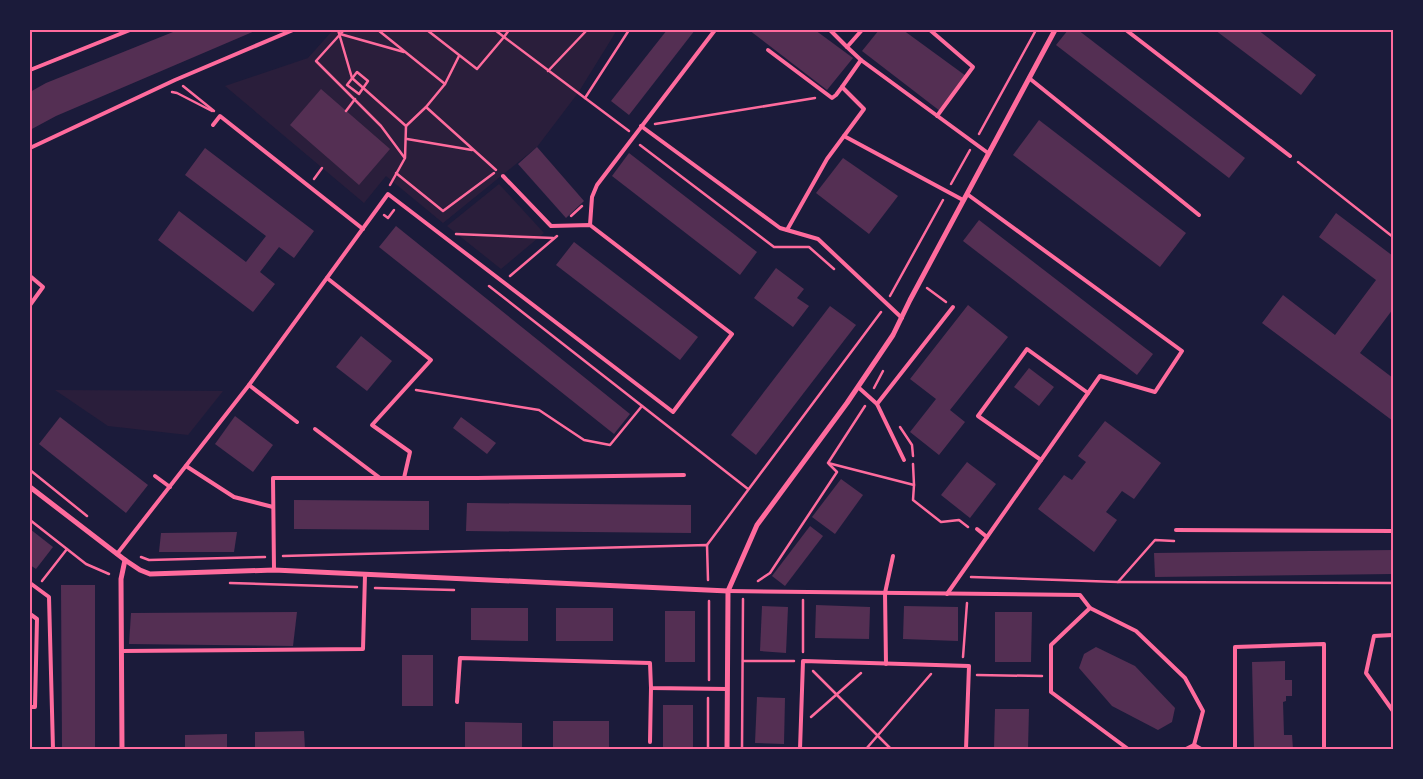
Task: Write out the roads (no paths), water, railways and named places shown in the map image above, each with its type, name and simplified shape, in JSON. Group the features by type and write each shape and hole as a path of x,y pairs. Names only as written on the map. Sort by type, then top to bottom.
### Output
{"street":[{"path":"726,749 728,591 757,525 858,387 893,335 966,194 1055,30"},
{"path":"30,487 125,560 150,574 274,570 728,591"},
{"path":"122,749 121,579 125,560"}],"lane":[{"path":"30,70 130,30"},
{"path":"30,148 175,80 293,30"},
{"path":"590,224 592,197 597,186 715,30"},
{"path":"830,30 861,60 988,153"},
{"path":"847,47 862,30"},
{"path":"930,30 973,67 937,116"},
{"path":"1126,30 1290,156"},
{"path":"768,50 832,98 861,60"},
{"path":"1029,78 1199,215"},
{"path":"787,230 827,159 864,109 842,87"},
{"path":"212,125 220,116 363,229"},
{"path":"641,126 780,228 818,239 902,318"},
{"path":"844,136 963,200"},
{"path":"117,554 249,385 388,194 673,412 732,334 590,224 551,226 503,176"},
{"path":"947,594 1100,376 1155,392 1182,351 966,194"},
{"path":"30,276 43,287 30,305"},
{"path":"327,278 431,360 372,425 410,452 404,478"},
{"path":"877,404 953,307"},
{"path":"1041,460 978,416 1027,349 1088,393"},
{"path":"249,385 297,422"},
{"path":"858,387 877,404 904,460"},
{"path":"315,429 380,478"},
{"path":"186,466 234,497 273,507"},
{"path":"274,570 273,478 684,475"},
{"path":"155,476 170,487"},
{"path":"976,529 987,537"},
{"path":"1176,530 1393,531"},
{"path":"886,664 885,593 893,556"},
{"path":"121,651 363,649 365,575"},
{"path":"30,583 49,597 53,749"},
{"path":"728,591 1080,595 1090,608 1136,631 1185,678 1203,711 1194,745 1186,749"},
{"path":"1090,608 1052,645 1051,692 1128,749"},
{"path":"30,614 37,619 35,706 30,707"},
{"path":"1393,635 1374,636 1366,673 1393,711"},
{"path":"1235,749 1235,648 1324,644 1324,749"},
{"path":"457,702 460,658 650,663 650,742"},
{"path":"800,749 803,661 968,666 966,749"},
{"path":"651,688 727,689"},
{"path":"1194,745 1202,749"}]}
